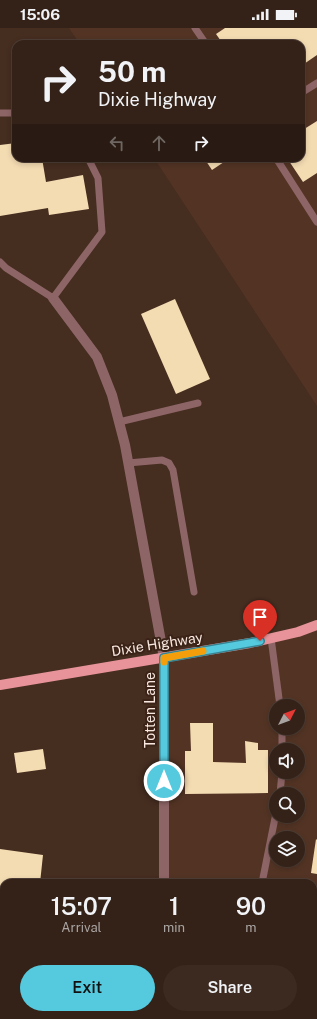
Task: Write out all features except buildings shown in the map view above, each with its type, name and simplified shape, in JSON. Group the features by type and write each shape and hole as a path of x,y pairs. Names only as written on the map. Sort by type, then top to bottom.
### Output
{"main road":[{"name":"Dixie Highway","path":"0,685 164,658 271,638 317,625"}],"street":[{"name":"Totten Lane","path":"53,298 97,357 112,395 128,463 164,658 164,879"}],"lane":[{"path":"195,28 203,40"},
{"path":"305,90 317,83"},
{"path":"0,113 12,113"},
{"path":"0,262 6,268 53,298 102,232 98,178 90,162"},
{"path":"279,162 317,222"},
{"path":"119,422 198,403"},
{"path":"128,463 162,460 169,463 172,470 194,592"},
{"path":"271,638 279,699"},
{"path":"263,879 274,823"}],"shaded area":[{"path":"69,28 317,28 317,406 157,162 305,162 305,40 77,40"},
{"path":"317,625 317,879 164,879 164,658"}],"slow traffic":[{"path":"164,662 164,658 203,651"}],"route":[{"path":"164,781 164,658 260,641"}]}
